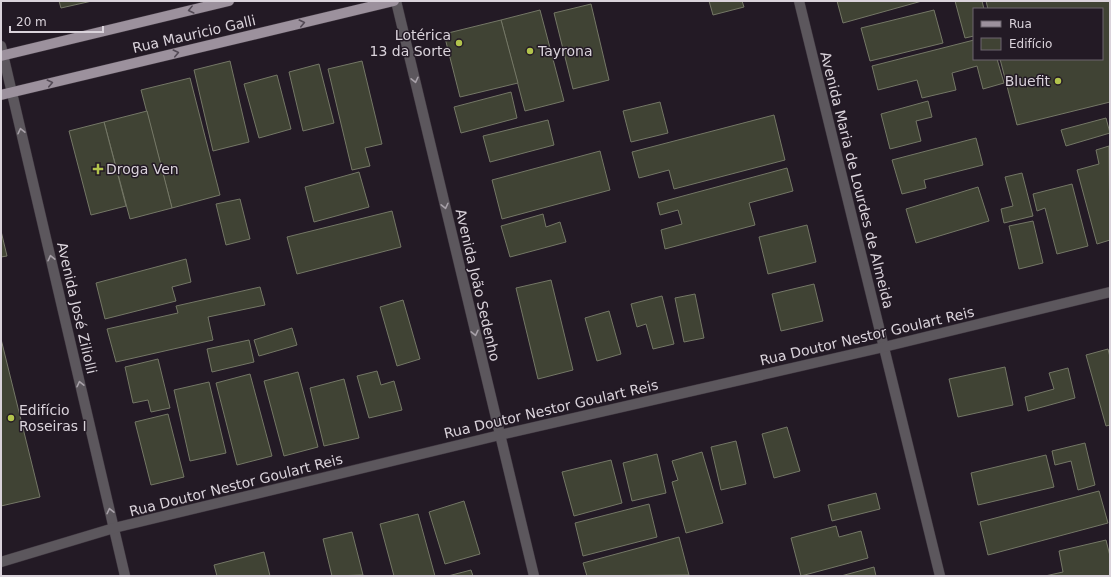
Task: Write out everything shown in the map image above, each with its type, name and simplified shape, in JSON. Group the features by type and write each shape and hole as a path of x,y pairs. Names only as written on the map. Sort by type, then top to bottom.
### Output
{"main road":[{"name":"Rua Mauricio Galli","path":"2,53 229,1"},
{"name":"Rua Mauricio Galli","path":"1,95 395,1"}],"street":[{"name":"Avenida João Sedenho","path":"395,1 534,576"},
{"name":"Avenida Maria de Lourdes de Almeida","path":"799,1 940,576"},
{"name":"Avenida José Ziliolli","path":"2,53 125,576"},
{"name":"Rua Doutor Nestor Goulart Reis","path":"1,562 114,528 500,435 884,347 1110,292"}],"building":[{"path":"59,1 92,1 61,8"},
{"path":"709,1 742,1 744,7 713,15"},
{"path":"837,1 922,1 843,23"},
{"path":"955,1 982,1 984,8 973,8 973,36 965,38"},
{"name":"Bluefit","path":"986,1 1110,1 1110,102 1017,125 1000,60 1103,60 1103,8 988,8"},
{"path":"591,4 609,80 573,89 554,13"},
{"name":"Tayrona","path":"540,10 564,101 525,111 501,20"},
{"path":"934,10 943,43 870,61 861,28"},
{"path":"501,20 518,83 460,97 444,34"},
{"path":"973,40 973,60 997,60 1004,83 983,89 977,66 952,73 956,90 922,98 917,80 878,90 872,66"},
{"path":"230,61 249,142 213,151 194,70"},
{"path":"362,61 382,144 365,148 370,166 352,170 328,69"},
{"path":"319,64 334,123 303,131 289,72"},
{"path":"277,75 291,129 259,138 244,84"},
{"path":"190,78 220,195 172,208 141,90"},
{"path":"511,92 517,118 461,133 454,107"},
{"path":"928,101 932,117 916,121 921,141 890,149 881,114"},
{"path":"660,102 668,133 631,142 623,111"},
{"path":"147,111 172,208 130,219 104,122"},
{"path":"774,115 785,160 674,189 669,170 639,178 632,152"},
{"path":"1106,118 1110,133 1066,146 1061,130"},
{"path":"548,120 554,145 490,162 483,136"},
{"name":"Droga Ven","path":"104,122 126,206 91,215 69,131"},
{"path":"976,138 983,165 924,180 926,188 902,194 892,160"},
{"path":"1109,146 1110,240 1097,244 1077,170 1099,164 1096,150"},
{"path":"600,151 610,190 502,219 492,180"},
{"path":"787,168 793,191 749,203 755,225 665,249 661,230 682,224 678,210 660,215 657,203"},
{"path":"359,172 369,207 314,222 305,187"},
{"path":"1022,173 1033,216 1004,223 1001,209 1013,206 1005,177"},
{"path":"1072,184 1088,246 1057,254 1045,208 1037,211 1033,194"},
{"path":"978,187 989,221 916,243 906,209"},
{"path":"240,199 250,239 226,245 216,204"},
{"path":"392,211 401,247 297,274 287,237"},
{"path":"543,214 546,227 560,222 566,242 510,257 501,226"},
{"path":"1033,221 1043,263 1019,269 1009,226"},
{"path":"807,225 816,262 768,274 759,237"},
{"path":"1,231 7,256 1,257"},
{"path":"186,259 191,282 172,287 176,301 105,319 96,283"},
{"path":"551,280 573,370 538,379 516,288"},
{"path":"814,284 823,321 781,331 772,294"},
{"path":"260,287 265,305 208,317 213,340 116,362 107,329 178,313 176,306"},
{"path":"695,294 704,338 684,342 675,298"},
{"path":"662,296 674,344 653,349 646,324 637,327 631,304"},
{"path":"403,300 420,359 397,366 380,307"},
{"path":"609,311 621,354 597,361 585,318"},
{"path":"292,328 297,345 259,356 254,340"},
{"name":"Edifício Roseiras I","path":"1,339 40,497 1,506"},
{"path":"249,340 254,362 212,372 207,349"},
{"path":"1108,349 1110,357 1110,425 1106,426 1086,355"},
{"path":"158,359 170,408 151,412 148,400 133,403 125,367"},
{"path":"1005,367 1013,405 958,417 949,379"},
{"path":"1068,368 1075,398 1028,411 1025,397 1054,389 1049,373"},
{"path":"377,371 381,385 394,381 402,410 369,418 357,376"},
{"path":"298,372 318,447 284,456 264,381"},
{"path":"250,374 272,456 237,465 216,383"},
{"path":"344,379 359,438 324,446 310,388"},
{"path":"209,382 226,453 190,461 174,390"},
{"path":"168,414 184,477 151,485 135,422"},
{"path":"787,427 800,471 774,478 762,434"},
{"path":"736,441 746,484 721,490 711,447"},
{"path":"1085,443 1095,485 1078,490 1071,461 1055,465 1052,451"},
{"path":"702,452 723,523 686,533 672,482 678,480 672,461"},
{"path":"657,454 666,493 632,501 623,463"},
{"path":"1046,455 1054,487 978,505 971,473"},
{"path":"611,460 622,503 574,516 562,472"},
{"path":"1099,491 1108,523 988,555 980,522"},
{"path":"876,493 880,509 832,521 828,505"},
{"path":"464,501 480,554 445,564 429,512"},
{"path":"649,504 657,537 583,556 575,523"},
{"path":"418,514 435,576 394,576 380,524"},
{"path":"836,526 839,537 861,531 868,558 801,576 791,538"},
{"path":"352,532 363,575 332,576 323,539"},
{"path":"679,537 689,575 587,576 583,563"},
{"path":"1106,540 1110,556 1110,576 1045,576 1063,572 1059,551"},
{"path":"264,552 270,576 217,576 214,565"},
{"path":"874,567 876,576 841,576"},
{"path":"471,570 473,576 448,576"}],"place":[{"name":"Lotérica 13 da Sorte","path":"459,43"},
{"name":"Tayrona","path":"530,51"},
{"name":"Bluefit","path":"1058,81"},
{"name":"Droga Ven","path":"98,169"},
{"name":"Edifício Roseiras I","path":"11,418"}]}
